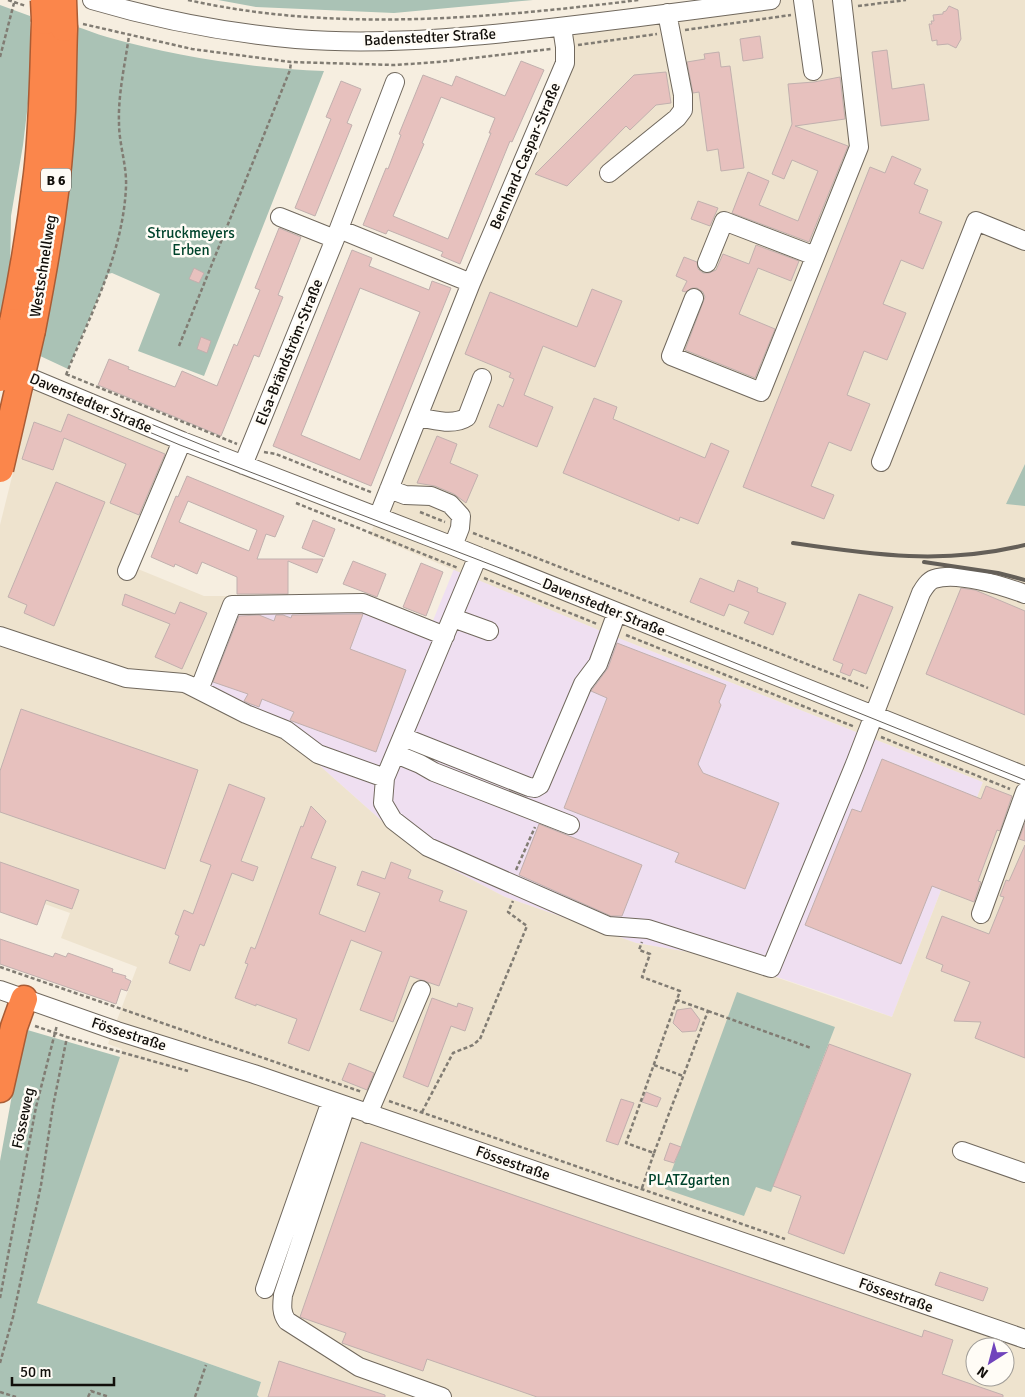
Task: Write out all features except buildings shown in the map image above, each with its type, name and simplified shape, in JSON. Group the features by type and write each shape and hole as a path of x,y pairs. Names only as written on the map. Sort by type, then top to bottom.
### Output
{"highway":[{"name":"Westschnellweg","path":"0,378 22,326 50,230 62,112 51,16 63,0"},
{"name":"Westschnellweg","path":"0,469 22,326"},
{"path":"0,1089 14,1003"}],"street":[{"name":"Badenstedter Straße","path":"92,0 132,12 207,26 296,39 351,41 430,39 562,27 771,0"},
{"path":"802,0 813,71"},
{"path":"694,298 670,356 760,392 859,147 842,0"},
{"path":"610,173 677,118 683,110 683,95 668,13"},
{"name":"Bernhard-Caspar-Straße","path":"378,517 472,282 565,63 562,27"},
{"name":"Elsa-Brändström-Straße","path":"243,465 337,234 395,82"},
{"path":"280,217 337,234 472,282"},
{"path":"707,263 724,221 815,256"},
{"path":"880,462 976,221 1025,241"},
{"name":"Davenstedter Straße","path":"0,365 182,441 453,546 1025,776"},
{"path":"418,417 436,420 462,420 467,417 482,378"},
{"path":"128,571 182,441"},
{"path":"389,489 405,495 431,496 450,504 461,516 460,528 453,546"},
{"path":"478,556 385,778 383,803 393,820 428,846 608,926 648,929 771,968 855,764 921,593 933,579 952,577 998,584 1025,594"},
{"path":"199,690 232,605 363,603 386,614 445,636"},
{"path":"403,736 535,788 540,785 583,684 598,664 617,612"},
{"path":"453,618 489,631"},
{"path":"0,636 126,678 184,683 246,714 286,730 318,754 385,778"},
{"path":"396,754 434,772 570,825"},
{"path":"980,914 1025,792"},
{"path":"368,1114 420,990"},
{"name":"Fössestraße","path":"14,1003 117,1031 254,1074 1025,1340"},
{"path":"265,1289 338,1103"},
{"path":"338,1103 283,1295 283,1316 287,1321 359,1367 442,1397"},
{"path":"962,1152 1025,1173"}],"path":[{"path":"188,0 213,6 302,17 393,19 480,16 559,10 639,0"},
{"path":"0,57 14,2"},
{"path":"60,390 108,274 122,220 126,187 119,124 129,36"},
{"path":"180,346 290,70 291,62"},
{"path":"422,1112 453,1053 473,1045 480,1039 527,926 508,912"},
{"path":"639,950 650,954 642,977 680,990 626,1143 654,1154"},
{"path":"0,967 791,1241"},
{"path":"677,1000 811,1048"},
{"path":"14,1003 54,1032 190,1071"},
{"path":"642,1188 708,1011"},
{"name":"Fösseweg","path":"0,1298 36,1107 54,1032"},
{"path":"0,1363 13,1317 41,1185 53,1106 67,1037"},
{"path":"654,1065 683,1076"},
{"path":"195,1397 206,1365"},
{"path":"88,1397 91,1391 109,1397"},
{"path":"0,1392 16,1397"}],"shaded area":[{"path":"771,0 1025,0 1025,1397 259,1397 257,1395 261,1382 37,1303 122,1049 108,1044 137,967 61,938 70,913 0,888 0,525 35,384 182,441 133,567 204,596 229,596 191,684 283,733 384,823 438,862 505,897 636,943 717,957 892,1017 983,782 606,633 370,535 565,63 562,27"},
{"path":"454,569 606,633 983,782 892,1017 717,957 636,943 505,897 438,862 384,823 283,733 191,684 229,596 365,594 432,623"}],"green space":[{"path":"218,0 533,0 394,13 256,7"},
{"path":"0,5 30,16 31,48 29,95 11,216 10,275 0,320"},
{"name":"Struckmeyers Erben","path":"74,26 133,44 187,56 269,67 324,71 204,376 138,351 160,294 112,273 108,274 68,369 38,355 44,316 67,206 74,133"},
{"path":"1025,464 1025,506 1006,504"},
{"name":"PLATZgarten","path":"737,992 835,1027 771,1192 756,1187 744,1216 665,1189"},
{"path":"24,1029 120,1057 37,1303 261,1382 257,1395 259,1397 0,1397 0,1161"}],"tram line":[{"path":"0,369 180,445 505,570 1025,780"},
{"path":"129,415 219,452"}],"railway":[{"path":"793,543 909,556 966,555 1025,545"},
{"path":"924,562 998,573 1025,580"}]}
